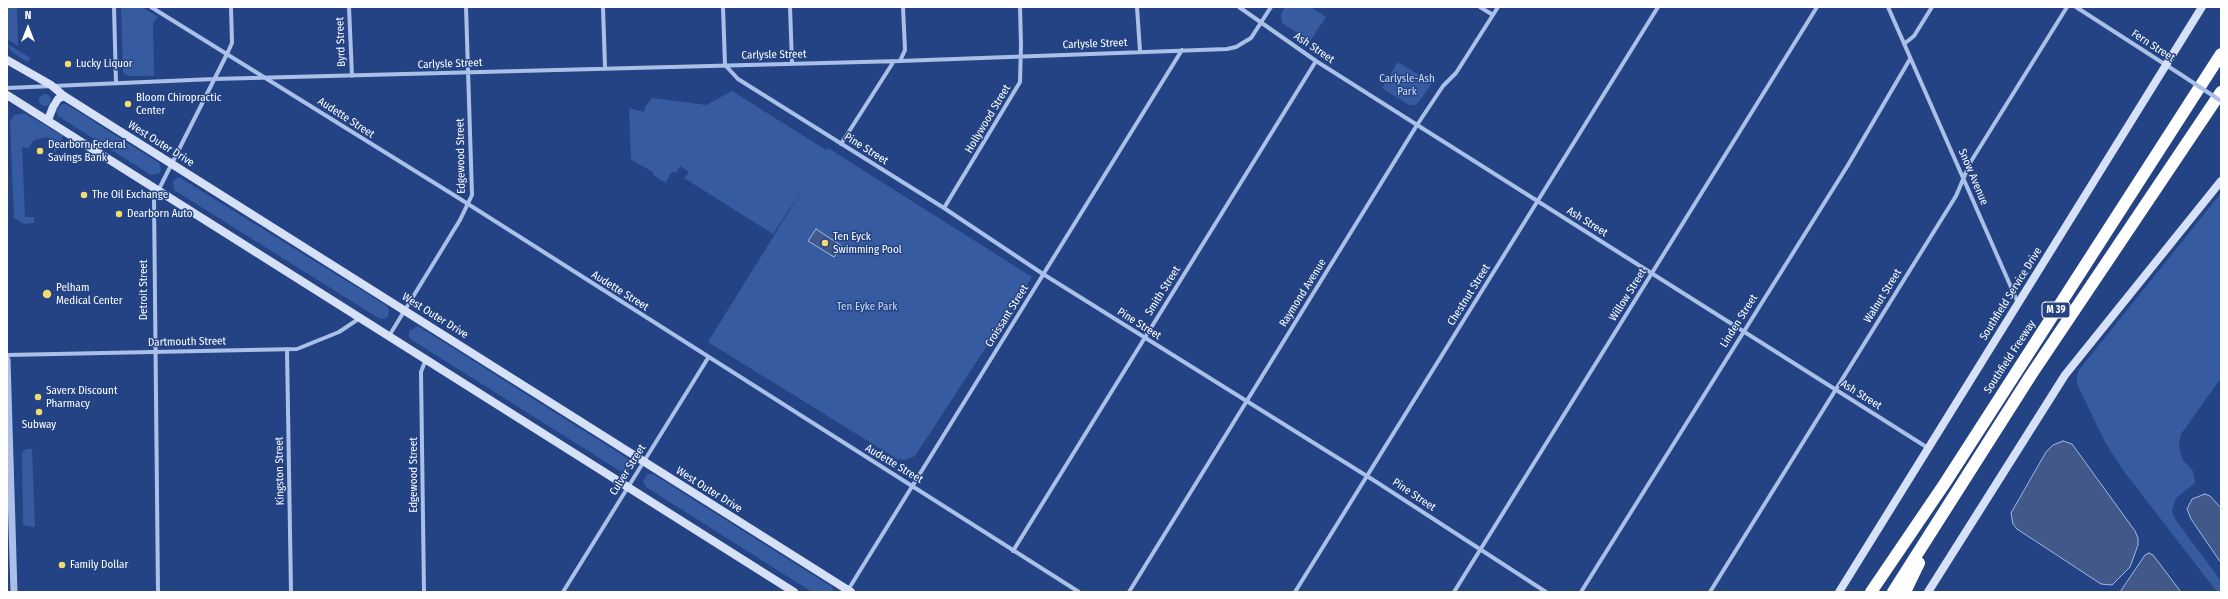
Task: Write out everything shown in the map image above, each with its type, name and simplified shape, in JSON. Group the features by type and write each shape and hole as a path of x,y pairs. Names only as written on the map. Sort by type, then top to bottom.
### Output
{"highway":[{"name":"Southfield Freeway","path":"1871,592 1945,483 2221,54"},
{"name":"M 39","path":"1893,592 1944,510 1970,474 2032,375 2221,92"},
{"path":"1905,592 1944,510"}],"main road":[{"name":"Southfield Service Drive","path":"1839,592 2202,7"},
{"name":"West Outer Drive","path":"7,60 52,85 64,96 848,591"},
{"path":"7,95 794,592"},
{"path":"48,120 53,106 58,99 64,96"},
{"path":"1928,592 2065,375 2221,181"}],"street":[{"path":"114,7 116,83"},
{"name":"Audette Street","path":"152,7 468,204 708,358 1079,592"},
{"name":"Detroit Street","path":"158,592 154,353 154,199 232,43 231,7"},
{"name":"Byrd Street","path":"349,7 352,76"},
{"name":"Edgewood Street","path":"389,336 403,309 468,204 472,195 466,7"},
{"path":"603,7 605,67"},
{"path":"723,7 726,66"},
{"path":"790,7 792,63"},
{"path":"900,61 905,50 903,7"},
{"name":"Hollywood Street","path":"944,208 1018,88 1021,77 1020,7"},
{"path":"1137,7 1140,52"},
{"name":"Ash Street","path":"1239,7 1316,61 1928,448"},
{"name":"Carlysle Street","path":"7,88 214,79 267,79 605,67 726,66 900,61 1236,47 1251,38 1271,7"},
{"path":"1480,7 1492,15"},
{"name":"Raymond Avenue","path":"1129,592 1417,125 1444,86 1456,73 1498,7"},
{"name":"Chestnut Street","path":"1295,592 1658,7"},
{"name":"Willow Street","path":"1454,592 1817,7"},
{"path":"1888,7 1904,44 1914,36 1932,7"},
{"name":"Walnut Street","path":"1710,592 1956,196 1972,160 2067,7"},
{"name":"Fern Street","path":"2076,7 2221,101"},
{"name":"Snow Avenue","path":"1904,44 2019,303"},
{"name":"Croissant Street","path":"848,591 1182,50"},
{"name":"Linden Street","path":"1582,592 1848,165 1910,59"},
{"path":"841,144 894,61"},
{"name":"Smith Street","path":"1013,551 1316,61"},
{"name":"Pine Street","path":"726,66 738,79 944,208 1043,274 1246,402 1367,476 1546,592"},
{"name":"Dartmouth Street","path":"7,355 154,353 166,350 297,349 339,332 360,318"},
{"name":"Kingston Street","path":"287,349 291,592"},
{"name":"Culver Street","path":"565,591 628,486 708,358"},
{"name":"Edgewood Street","path":"424,592 421,372 426,359"},
{"path":"7,360 14,592"}],"green space":[{"path":"7,7 17,7 18,46 7,39"},
{"path":"121,7 142,7 158,17 153,23 154,76 129,76 123,73"},
{"path":"1285,7 1311,7 1326,17 1310,41 1282,23 1281,14"},
{"path":"7,44 31,58 27,62 11,51"},
{"name":"Carlysle-Ash Park","path":"1398,62 1432,83 1418,103 1414,105 1409,105 1382,88"},
{"name":"Ten Eyke Park","path":"732,91 826,150 828,148 1032,277 915,456 905,460 897,459 708,342 804,187 773,234 684,178 689,172 680,166 676,173 673,171 670,174 666,183 654,176 653,172 631,160 629,108 644,112 645,107 652,98 706,105"},
{"path":"43,94 47,94 51,100 47,106 43,106 39,102 39,98"},
{"path":"62,104 66,104 159,163 161,168 160,173 151,175 58,116 56,110"},
{"path":"24,113 63,136 55,154 52,141 47,137 34,140 29,148 22,147 25,217 34,217 34,223 24,224 14,218 10,122 14,115"},
{"path":"179,177 387,306 389,311 388,316 385,319 380,319 174,190 173,181"},
{"path":"2221,193 2221,378 2181,434 2179,442 2180,451 2183,460 2193,471 2195,483 2176,498 2172,511 2175,519 2221,581 2221,592 2217,592 2123,470 2105,442 2077,384 2077,377 2079,370"},
{"path":"418,326 627,458 630,461 630,469 627,472 620,471 412,340 409,337 409,331"},
{"path":"27,449 32,449 35,527 23,525 22,452"},
{"path":"648,474 653,474 832,587 834,592 812,592 646,487 643,481"}],"shaded area":[{"name":"Ten Eyck Swimming Pool","path":"816,229 842,246 834,257 808,241"},
{"path":"2063,441 2072,444 2135,531 2138,538 2138,545 2130,567 2112,585 2101,584 2017,529 2013,524 2011,513 2046,452 2053,445"},
{"path":"2205,494 2210,496 2221,508 2221,563 2191,519 2187,509 2192,499"},
{"path":"2149,553 2153,555 2181,592 2120,592 2145,555"}],"place":[{"name":"Lucky Liquor","path":"68,64"},
{"name":"Bloom Chiropractic Center","path":"128,104"},
{"name":"Dearborn Federal Savings Bank","path":"40,151"},
{"name":"The Oil Exchange","path":"84,195"},
{"name":"Dearborn Auto","path":"119,214"},
{"name":"Ten Eyck Swimming Pool","path":"825,243"},
{"name":"Pelham Medical Center","path":"47,294"},
{"name":"Saverx Discount Pharmacy","path":"38,397"},
{"name":"Subway","path":"39,412"},
{"name":"Family Dollar","path":"62,565"}]}
